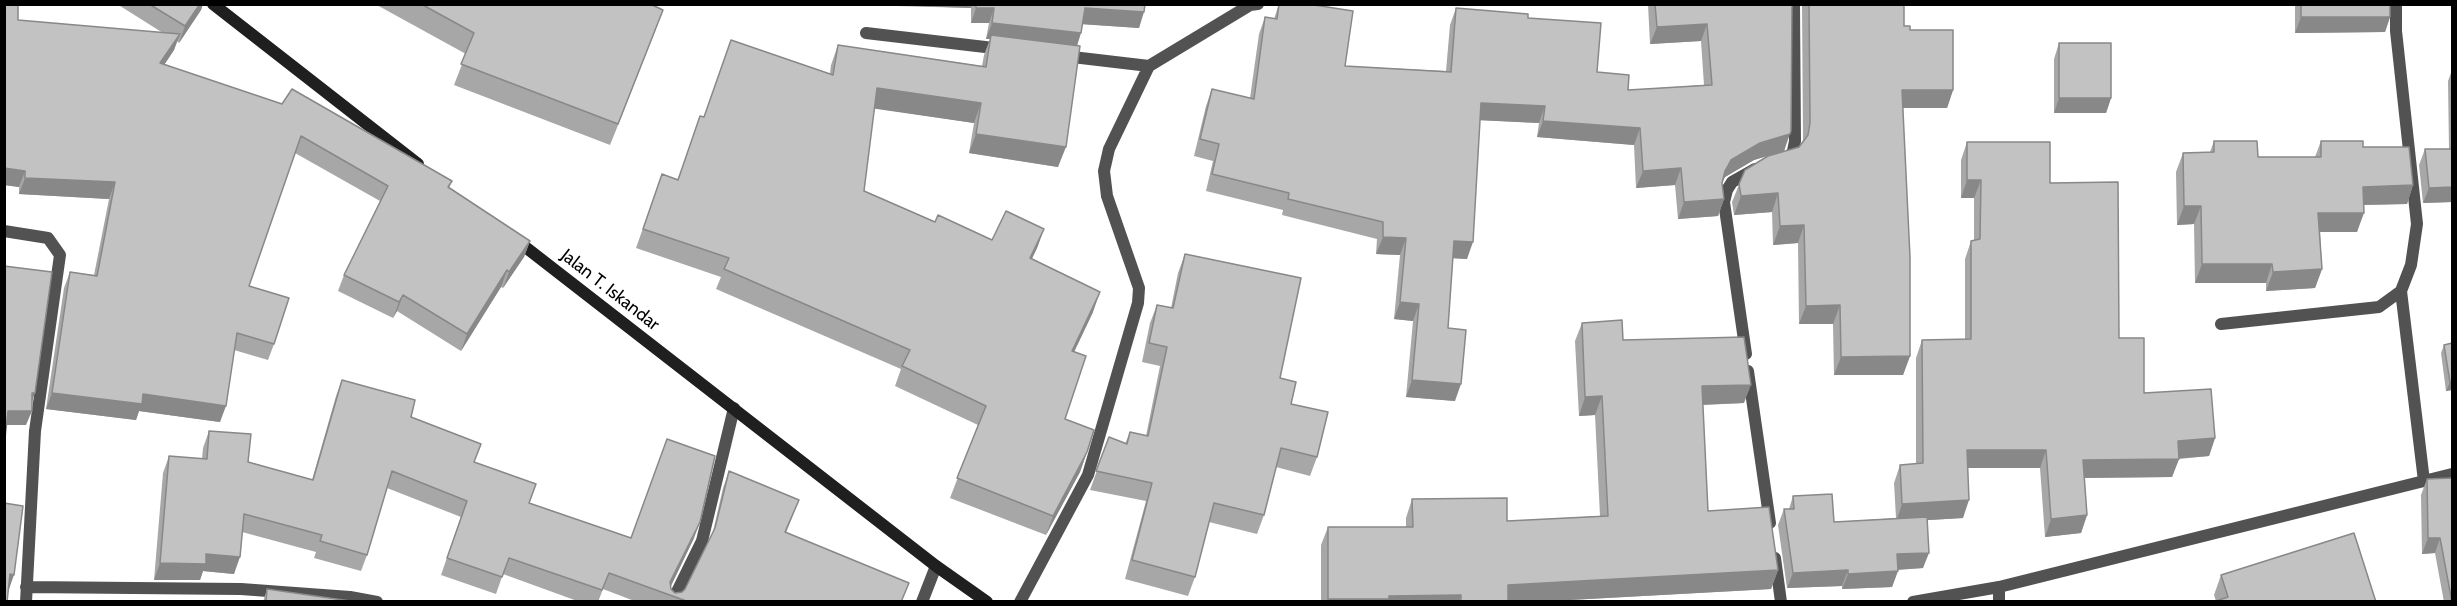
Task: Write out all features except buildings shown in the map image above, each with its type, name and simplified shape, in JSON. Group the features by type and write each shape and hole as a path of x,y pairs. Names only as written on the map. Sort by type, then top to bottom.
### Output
{"street":[{"path":"213,4 431,173"},
{"path":"1781,602 1724,201 1732,182 1758,167 1789,158 1793,151 1795,141 1794,4"},
{"path":"2396,4 2396,31 2417,224 2412,265 2401,291 2424,481"},
{"path":"1020,602 1088,475 1138,303 1138,288 1107,196 1104,171 1109,149 1149,66 1253,5"},
{"path":"866,33 1020,51"},
{"path":"1055,55 1149,66"},
{"path":"4,231 48,238 60,255 35,431 26,602"},
{"name":"Jalan T. Iskandar","path":"507,232 936,566 987,602"},
{"path":"2221,324 2379,307 2401,291"},
{"path":"672,602 702,541 734,408"},
{"path":"1912,602 1999,587 2452,474"},
{"path":"922,602 936,566"},
{"path":"27,587 241,589 350,597 377,602"},
{"path":"1999,587 1999,602"}]}
